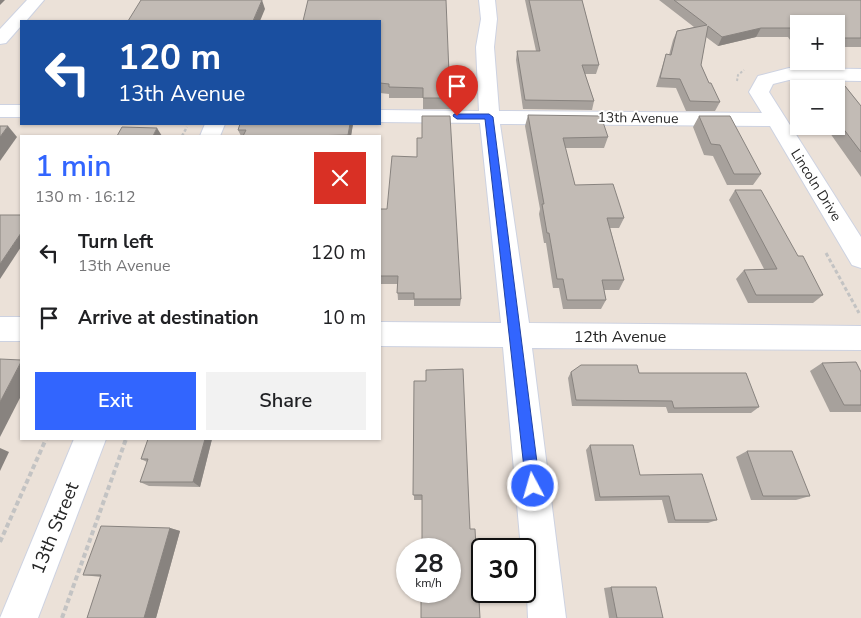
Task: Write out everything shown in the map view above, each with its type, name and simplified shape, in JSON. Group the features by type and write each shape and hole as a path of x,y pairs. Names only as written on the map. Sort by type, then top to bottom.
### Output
{"street":[{"path":"0,39 36,0"},
{"path":"487,0 489,19 485,47 489,117 516,336 547,618"},
{"name":"Lincoln Drive","path":"861,75 788,74 765,80 759,92 861,258"},
{"path":"0,111 20,112"},
{"name":"13th Avenue","path":"381,116 776,120"},
{"path":"0,329 20,330"},
{"name":"12th Avenue","path":"381,334 861,338"},
{"name":"13th Street","path":"19,618 90,440"}],"path":[{"path":"0,542 46,440"},
{"path":"62,618 126,440"}],"building":[{"path":"141,0 262,0 253,20 129,20"},
{"path":"308,0 446,0 450,98 423,98 423,88 389,87 389,84 381,83 381,20 303,20"},
{"path":"529,0 582,0 599,65 582,65 594,101 525,100 517,51 540,51"},
{"path":"674,0 861,0 861,38 845,38 845,15 790,15 790,28 761,28 722,37 708,26 701,65 720,102 690,101 680,79 660,78 666,54 671,55 677,31 707,25"},
{"path":"845,86 861,106 861,152 845,131"},
{"path":"528,115 601,116 608,137 563,138 575,185 613,184 624,218 607,218 624,280 602,280 606,300 567,300 563,279 557,279 549,233 547,233 542,204 544,204"},
{"path":"422,116 450,116 461,299 414,299 414,293 397,293 398,276 381,276 381,209 387,209 392,156 417,157 417,138 422,138"},
{"path":"699,116 730,116 761,174 734,174 720,145 711,144"},
{"path":"240,125 350,125 348,135 244,135 246,130 238,130"},
{"path":"0,126 8,126 0,137"},
{"path":"122,127 157,128 154,135 118,135"},
{"path":"735,190 761,190 798,256 803,256 823,295 756,295 744,270 777,269"},
{"path":"0,215 20,215 20,234 0,264"},
{"path":"0,359 20,360 20,364 0,402"},
{"path":"856,362 861,372 861,405 844,405 822,363"},
{"path":"581,365 637,365 639,373 746,373 759,407 674,408 672,401 576,400 571,372"},
{"path":"463,369 470,529 475,529 476,538 471,538 471,603 479,603 480,618 421,618 421,603 461,603 461,538 422,538 422,495 413,495 414,381 426,381 426,370"},
{"path":"148,440 205,440 193,482 140,482 148,459 141,459"},
{"path":"590,445 633,445 640,475 702,474 717,520 675,520 669,496 600,497"},
{"path":"747,451 792,451 810,496 763,496"},
{"path":"101,526 170,528 144,618 87,618 101,575 83,575"},
{"path":"611,587 656,587 663,618 617,618"}],"route":[{"path":"457,116 489,117 533,486"}]}
